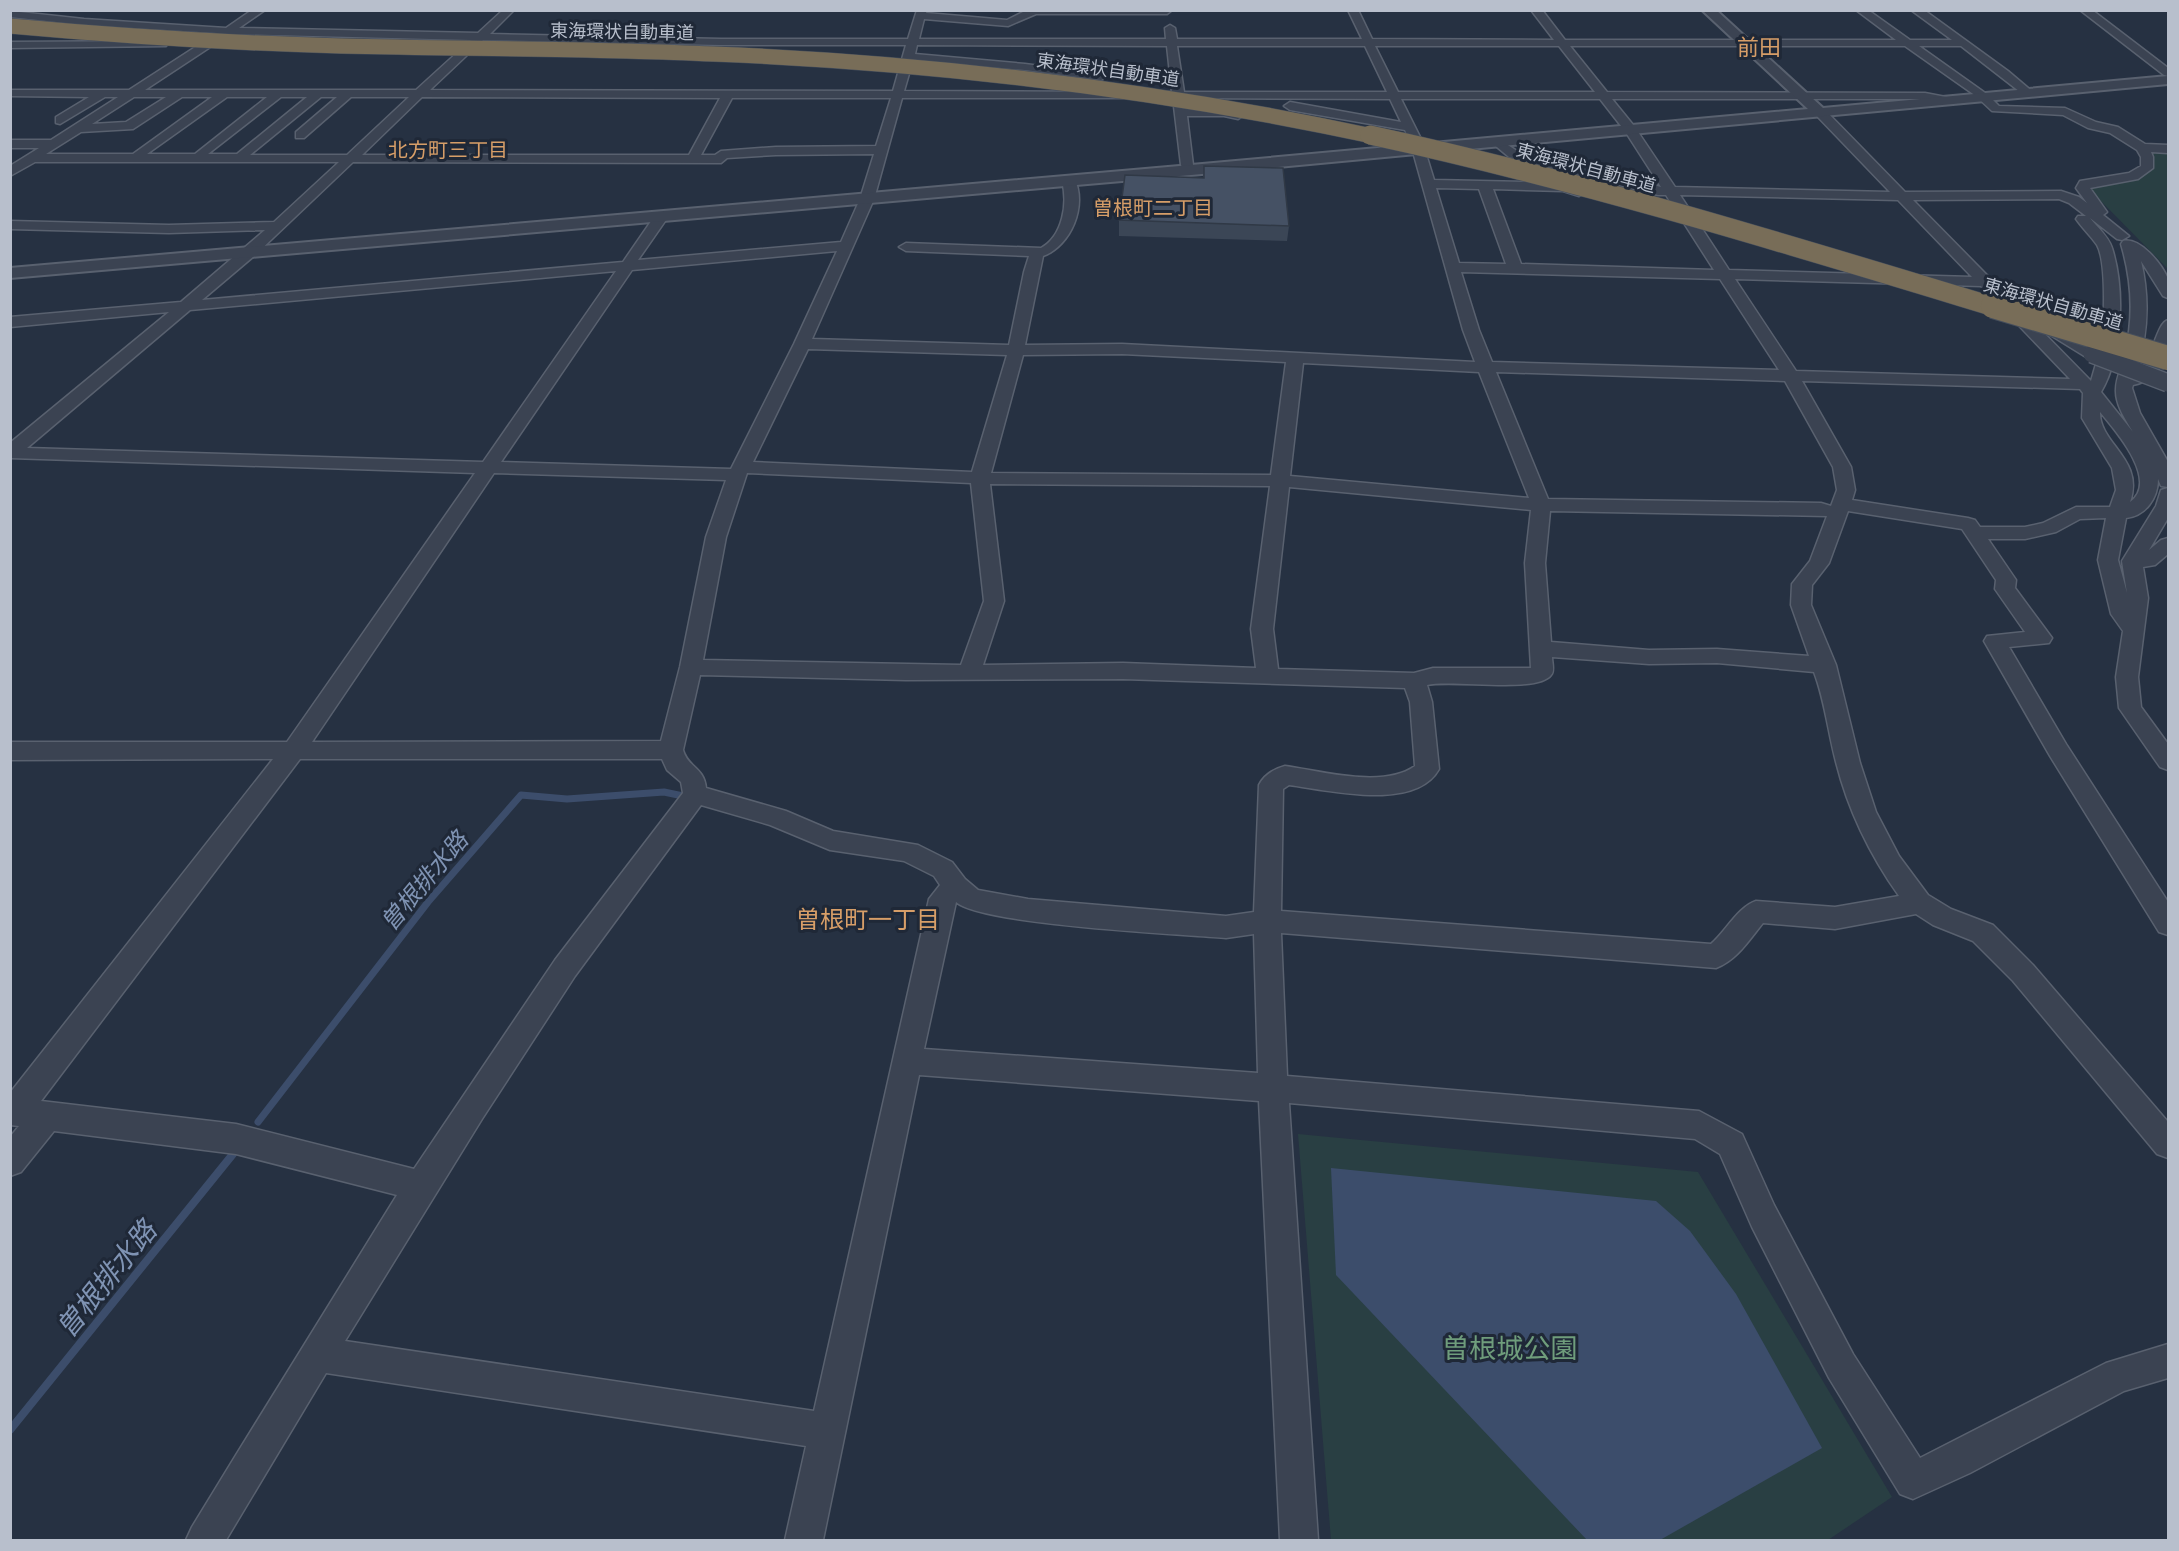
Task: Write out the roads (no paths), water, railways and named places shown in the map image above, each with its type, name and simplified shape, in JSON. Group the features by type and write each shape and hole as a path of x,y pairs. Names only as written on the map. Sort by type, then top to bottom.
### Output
{"highway":[{"name":"東海環状自動車道","path":"10,26 220,41 676,52 826,60 993,74 1173,99 1343,129 1543,176 1778,242 2169,358"}],"street":[{"path":"10,172 260,10"},
{"path":"11,453 249,253 275,226 509,10"},
{"path":"691,667 1056,673 1123,670 1414,681 1433,676 1529,677 1542,672 1534,563 1541,505 1471,330 1418,149 1353,10"},
{"path":"1536,10 1630,129 1791,376 1842,467 1846,490 1819,563 1802,584 1801,605 1825,665 1848,763 1864,812 1890,863 1919,903 1942,917 1983,933 2023,973 2169,1144"},
{"path":"1708,10 1804,95 2088,388 2159,470"},
{"path":"1861,10 1996,109 2057,111 2114,130 2142,148 2169,149"},
{"path":"1916,10 1935,21 1995,68 2006,72"},
{"path":"2085,10 2169,73"},
{"path":"205,1540 421,1186 566,966 696,794 693,778 675,764 671,750 691,667 716,537 739,471 802,344 867,199 921,13 1008,23 1034,11 1167,11 1188,165 1191,170"},
{"path":"10,14 131,26 230,31 721,42 1963,43"},
{"path":"10,32 206,46 700,59 878,68 904,72"},
{"path":"1970,33 2017,87 2028,93"},
{"path":"10,42 110,40"},
{"path":"10,42 162,44"},
{"path":"908,57 1025,67 1101,77"},
{"path":"10,273 1069,181 2169,80"},
{"path":"2060,91 2077,103 2129,151 2137,173"},
{"path":"10,93 1804,95 1925,96 1947,100"},
{"path":"60,120 103,93"},
{"path":"81,128 129,126 180,93"},
{"path":"140,154 225,93"},
{"path":"201,154 279,93"},
{"path":"243,154 319,93"},
{"path":"300,135 349,93"},
{"path":"695,155 728,94"},
{"path":"1261,95 1276,103 1409,127"},
{"path":"1181,112 1224,112 1383,144 1398,151"},
{"path":"1497,142 1514,154 1658,191 1903,196 2054,195 2074,200 2142,253 2158,274 2169,294"},
{"path":"10,144 66,144 51,154 721,159 721,155"},
{"path":"2142,148 2147,168 2133,176 2092,181 2085,184 2083,188 2106,220 2125,240 2137,268 2140,317 2123,389 2127,405 2159,470"},
{"path":"34,158 721,155 783,150 881,150"},
{"path":"1429,184 1564,187 1602,198 1617,180"},
{"path":"970,672 994,601 980,478 1016,350 1031,272 1037,254 1052,248 1064,229 1072,206 1073,192 1069,181"},
{"path":"1485,186 1515,269"},
{"path":"802,344 1016,350 1122,349 1486,367 2088,388 2100,378 2111,341 2111,286 2105,246 2087,224 2054,195"},
{"path":"13,1111 293,751 661,217"},
{"path":"10,225 169,229 275,226"},
{"path":"10,322 844,246"},
{"path":"906,247 1041,252"},
{"path":"1453,267 1986,282"},
{"path":"2002,299 2092,354 2169,383"},
{"path":"2126,381 2136,382 2144,377 2160,353 2169,325"},
{"path":"1268,677 1262,629 1295,358"},
{"path":"2088,388 2091,418 2121,468 2125,490 2116,513 2109,560 2122,614 2133,630"},
{"path":"11,453 980,478 1279,481 1541,505 1840,508 1968,524 2006,580 2005,589 2041,638 1995,641 2058,750 2169,924"},
{"path":"1975,533 2025,533 2049,528 2076,513 2129,512 2143,501 2149,483 2159,470"},
{"path":"2169,494 2166,506 2132,561 2138,598 2127,677 2130,708 2169,761"},
{"path":"2132,561 2148,561 2169,544"},
{"path":"1542,649 1649,657 1717,656 1825,665"},
{"path":"1299,1540 1273,1088 1267,921 1270,785 1285,775 1368,787 1412,781 1427,769 1421,702 1414,681"},
{"path":"10,751 671,750"},
{"path":"696,794 777,818 830,840 909,852 943,869 956,886 971,899 1029,910 1226,927 1267,921 1716,956 1733,941 1756,912 1835,918 1919,903"},
{"path":"804,1540 942,899 956,886"},
{"path":"906,1061 1273,1088 1699,1125 1731,1144 1763,1216 1841,1366 1913,1481 2118,1376 2169,1361"},
{"path":"13,1111 236,1139 421,1186"},
{"path":"10,1161 50,1114"},
{"path":"317,1354 827,1431"}],"water":[{"path":"1331,1168 1656,1201 1690,1231 1736,1294 1822,1448 1660,1540 1587,1540 1336,1275"}],"waterway":[{"name":"曽根排水路","path":"258,1122 428,902 521,795 567,799 664,792 683,796"},
{"name":"曽根排水路","path":"10,1430 233,1154"}],"district":[{"name":"前田","path":"1759,47"},
{"name":"北方町三丁目","path":"448,150"},
{"name":"曽根町二丁目","path":"1153,208"},
{"name":"曽根町一丁目","path":"868,919"}],"park label":[{"name":"曽根城公園","path":"1510,1348"}]}
